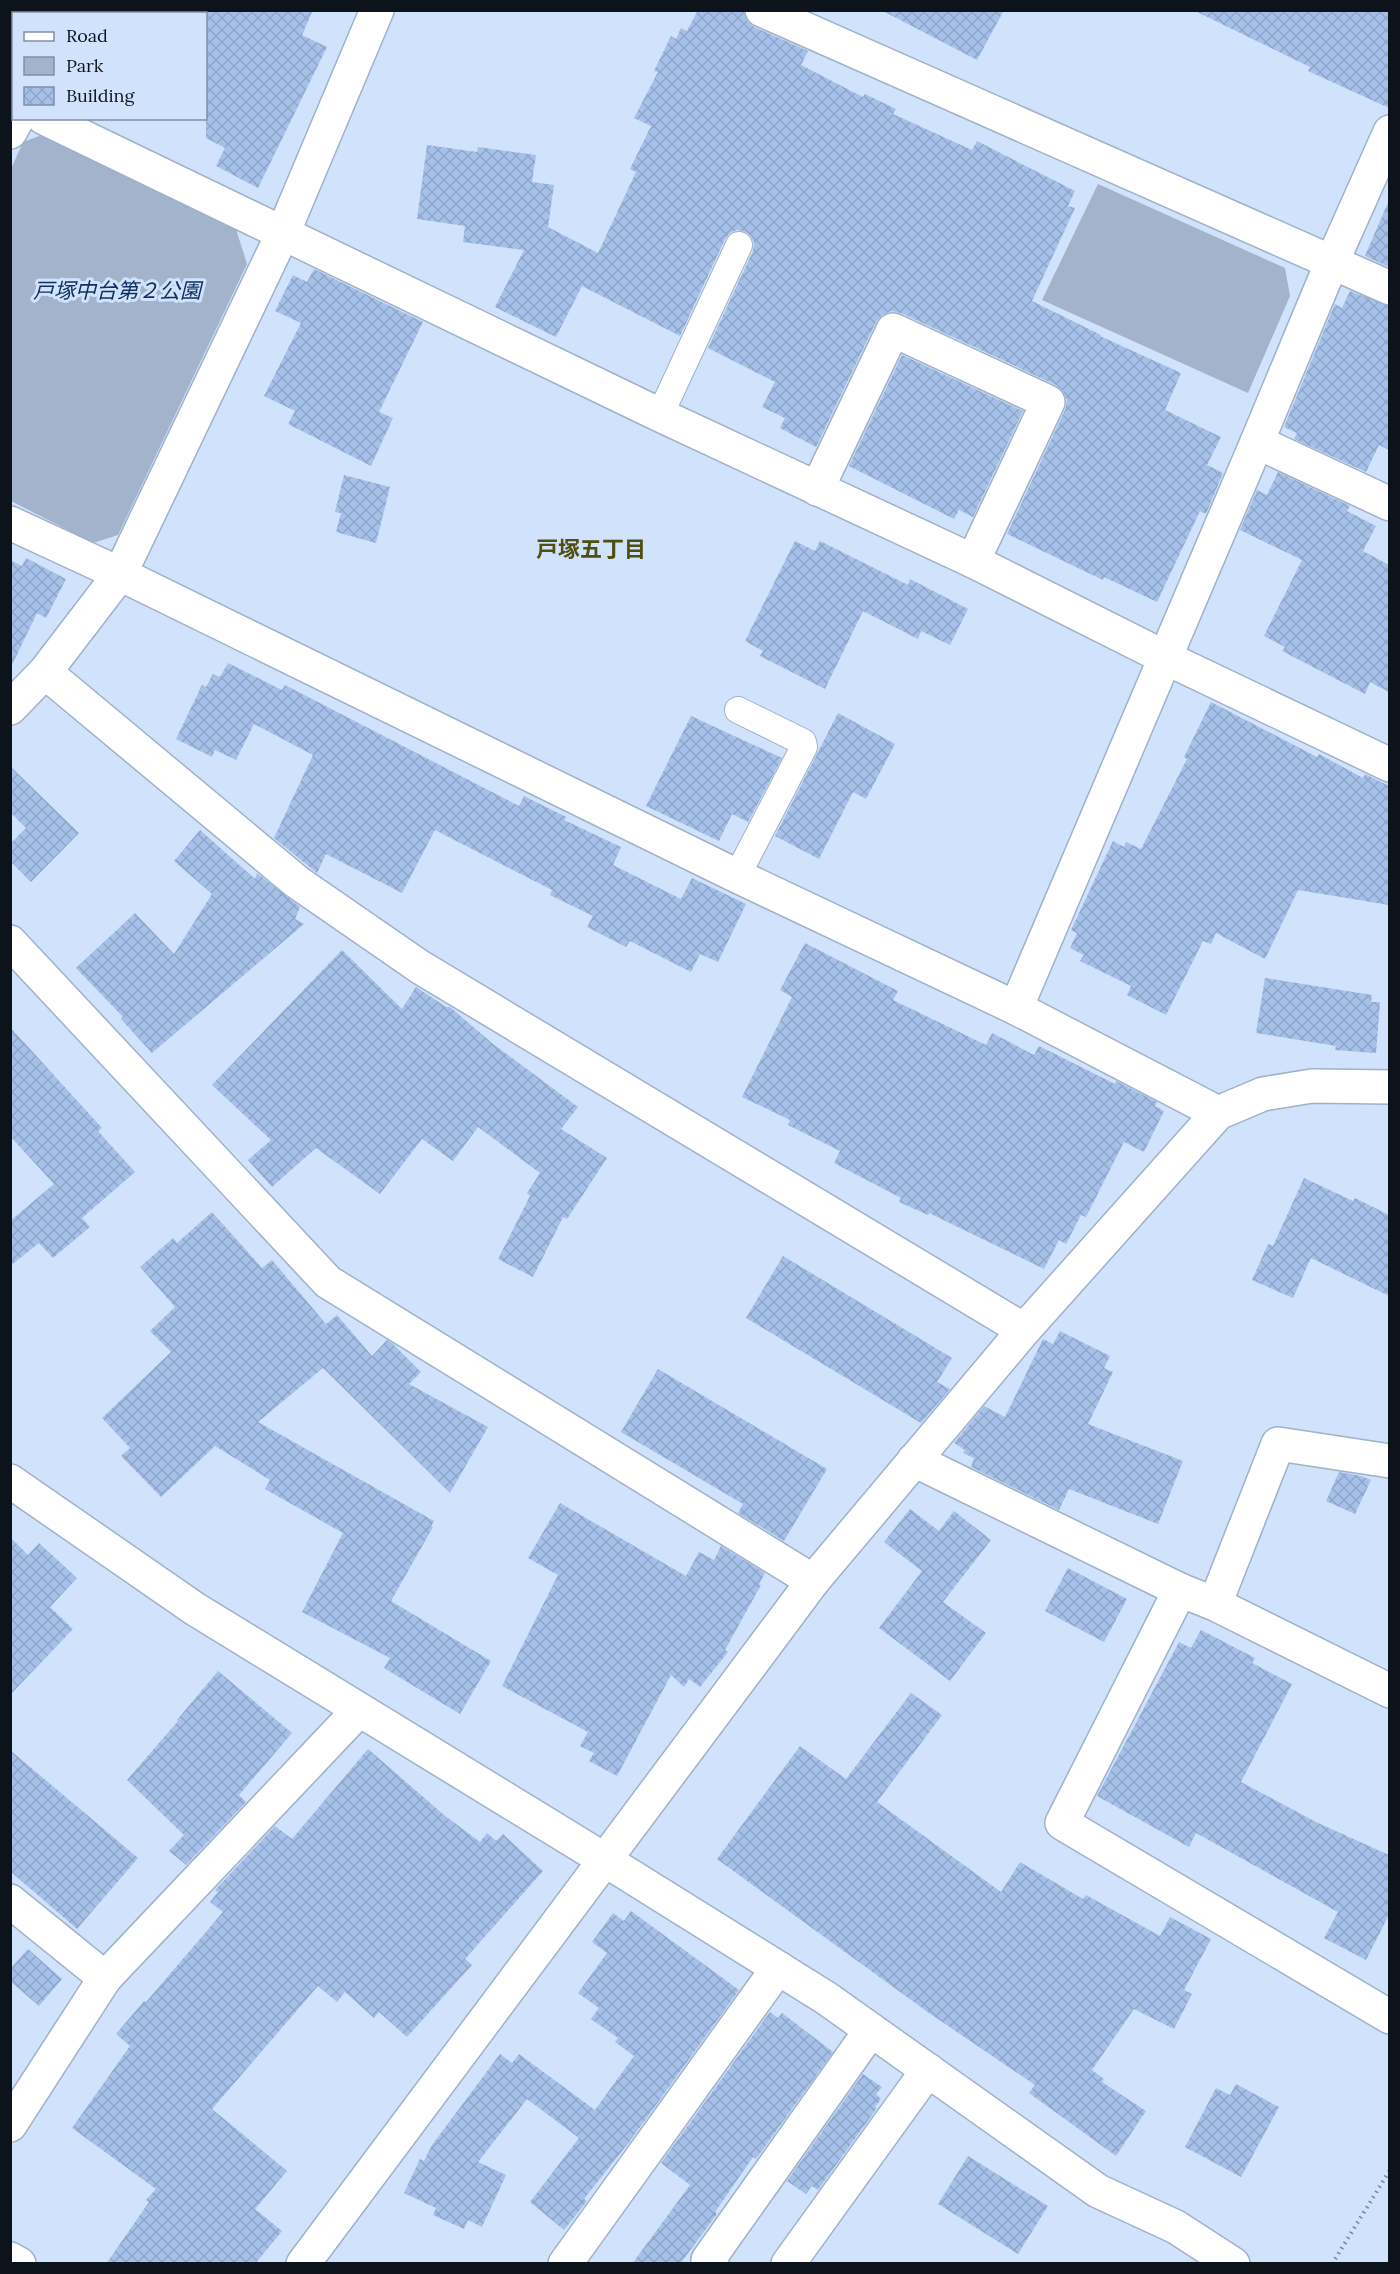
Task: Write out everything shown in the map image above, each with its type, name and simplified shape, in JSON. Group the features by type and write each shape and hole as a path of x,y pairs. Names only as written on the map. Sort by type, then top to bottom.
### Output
{"street":[{"path":"10,708 45,672 120,574 283,233 378,10"},
{"path":"762,10 1389,288"},
{"path":"48,120 660,415 973,561 1166,658 1389,765"},
{"path":"1016,1008 1389,132"},
{"path":"817,489 893,330 1048,402 973,561"},
{"path":"1257,442 1389,504"},
{"path":"10,523 120,574 737,876 1016,1008 1218,1113"},
{"path":"45,672 297,882 420,967 1024,1330"},
{"path":"10,942 328,1282 813,1581"},
{"path":"303,2264 813,1581 1024,1330 1218,1113 1263,1094 1312,1086 1389,1087"},
{"path":"1215,1604 1278,1444 1389,1461"},
{"path":"914,1460 1180,1590 1215,1604 1389,1691"},
{"path":"10,1481 195,1609 826,1998 1098,2190 1176,2227 1233,2264"},
{"path":"1180,1590 1062,1823 1389,2018"},
{"path":"10,2125 105,1978 359,1710"},
{"path":"10,1900 105,1978"},
{"path":"565,2264 778,1968"},
{"path":"712,2264 708,2260 871,2030"},
{"path":"788,2264 928,2070"},
{"path":"10,2259 19,2264"}],"lane":[{"path":"660,415 739,245"},
{"path":"737,876 804,747 803,742 738,710"}],"path":[{"path":"1332,2264 1389,2170"}],"green space":[{"name":"戸塚中台第２公園","path":"42,135 236,229 247,264 118,535 93,543 11,501 11,169 23,142"},
{"path":"1098,184 1285,268 1290,296 1248,393 1042,300"}],"building":[{"path":"206,10 313,10 302,35 327,47 258,188 216,166 225,148 206,138"},
{"path":"698,10 744,10 747,21 754,27 808,51 801,65 863,97 865,94 896,109 893,114 972,150 977,141 1075,191 1068,206 1075,208 1032,301 1100,336 1181,373 1165,410 1221,437 1207,465 1223,473 1206,514 1200,511 1157,602 1104,577 1103,580 1007,534 1065,410 1067,400 1063,391 1056,385 901,313 891,311 882,315 876,322 816,447 780,428 785,418 762,407 775,382 708,348 753,251 754,243 746,232 737,230 725,239 680,336 582,286 556,337 495,307 524,250 463,242 465,226 417,219 427,145 477,152 478,147 536,155 532,182 554,185 548,227 598,253 636,172 630,169 651,126 634,118 658,72 654,71 671,36 676,39 681,28 687,31"},
{"path":"881,10 1004,10 977,60"},
{"path":"1193,10 1389,10 1389,108 1308,71 1310,67"},
{"path":"1389,200 1389,267 1365,256"},
{"path":"314,269 423,322 379,412 393,418 371,466 288,424 295,411 264,396 301,323 275,311 293,275 307,282"},
{"path":"1350,291 1389,306 1389,450 1379,445 1366,472 1294,439 1297,433 1284,427 1335,304 1342,308"},
{"path":"902,355 1023,411 973,517 959,510 954,519 849,466"},
{"path":"1278,472 1350,506 1347,511 1376,526 1363,551 1389,565 1389,692 1370,682 1365,694 1282,651 1285,647 1264,636 1302,560 1240,530 1257,490 1267,495"},
{"path":"344,475 390,487 376,543 336,532 341,513 335,512"},
{"path":"795,541 815,551 820,541 908,585 910,579 968,609 950,645 921,631 918,639 863,611 825,689 760,656 763,651 745,641"},
{"path":"26,558 66,579 46,618 37,613 10,669 10,560 22,566"},
{"path":"228,663 282,690 285,685 519,806 524,796 566,817 564,820 621,847 613,865 681,899 692,878 746,904 718,962 700,954 691,972 630,941 626,947 587,927 593,916 550,895 552,890 435,830 402,893 326,854 317,873 274,838 313,755 254,724 236,760 215,750 212,757 176,739 202,685 206,687 213,674 220,677"},
{"path":"1211,702 1317,757 1319,754 1363,778 1365,774 1389,786 1389,905 1298,890 1265,959 1216,933 1211,944 1203,941 1166,1015 1127,995 1131,986 1080,961 1084,955 1070,948 1077,933 1071,930 1113,841 1124,847 1126,842 1141,849 1187,759 1184,757"},
{"path":"838,713 895,744 866,799 853,792 819,859 775,836"},
{"path":"691,716 782,758 748,822 732,814 719,841 646,806"},
{"path":"10,766 79,833 31,882 10,861 10,844 26,828 10,812"},
{"path":"200,830 255,879 257,873 300,907 295,919 304,924 152,1053 121,1019 123,1017 76,968 135,913 174,954 212,894 174,861"},
{"path":"805,943 898,991 893,1000 986,1045 992,1033 1034,1055 1039,1046 1157,1102 1155,1106 1164,1111 1144,1152 1124,1142 1086,1217 1081,1215 1066,1244 1059,1240 1044,1269 929,1213 928,1215 899,1202 901,1198 834,1163 840,1151 788,1125 790,1120 742,1097 792,997 780,990"},
{"path":"342,950 402,1009 416,987 446,1007 450,1007 493,1044 578,1107 561,1129 607,1158 567,1219 563,1217 533,1277 498,1259 530,1196 527,1193 540,1173 478,1127 453,1161 422,1139 380,1194 316,1148 272,1187 248,1160 271,1140 212,1085"},
{"path":"1265,978 1372,995 1371,1002 1380,1002 1376,1053 1335,1050 1336,1046 1256,1033"},
{"path":"10,1027 102,1128 98,1131 135,1172 82,1218 90,1227 53,1258 39,1243 10,1266 10,1221 54,1184 10,1136"},
{"path":"1304,1178 1353,1201 1355,1198 1389,1215 1389,1296 1311,1258 1293,1298 1252,1280 1268,1244 1273,1246"},
{"path":"212,1212 262,1268 272,1260 326,1324 337,1315 372,1356 387,1340 392,1343 421,1372 409,1384 488,1427 450,1493 323,1368 258,1422 434,1521 431,1526 433,1527 391,1601 491,1661 460,1714 384,1668 390,1658 302,1612 343,1533 265,1489 270,1480 215,1446 161,1497 121,1456 130,1448 102,1418 171,1352 150,1331 175,1307 140,1267 173,1238 177,1243"},
{"path":"783,1256 952,1358 937,1382 950,1389 921,1423 746,1318"},
{"path":"1060,1331 1110,1356 1104,1368 1113,1372 1088,1424 1183,1461 1158,1524 1069,1489 1059,1510 971,1467 974,1458 963,1453 965,1450 954,1443 984,1406 1005,1417 1043,1339 1053,1344"},
{"path":"658,1369 827,1469 784,1541 738,1513 743,1504 621,1432"},
{"path":"1339,1472 1371,1480 1355,1514 1326,1501"},
{"path":"560,1503 686,1576 699,1552 714,1560 721,1546 765,1573 759,1584 761,1585 725,1650 728,1652 700,1687 689,1679 684,1687 671,1675 617,1776 589,1761 594,1753 580,1746 588,1732 502,1686 558,1575 528,1558"},
{"path":"910,1509 939,1531 954,1511 991,1540 943,1602 986,1633 950,1681 879,1628 922,1571 884,1542"},
{"path":"10,1537 28,1555 39,1543 77,1578 50,1607 73,1629 10,1695"},
{"path":"1068,1568 1127,1599 1104,1642 1045,1611"},
{"path":"1201,1630 1255,1658 1252,1663 1292,1684 1241,1782 1318,1823 1389,1855 1389,1915 1366,1960 1324,1938 1338,1912 1196,1833 1189,1847 1097,1796 1179,1642 1191,1648"},
{"path":"218,1671 292,1733 239,1795 246,1802 186,1865 169,1851 184,1835 127,1780"},
{"path":"911,1693 942,1715 877,1802 1001,1892 1020,1862 1083,1899 1086,1895 1160,1936 1170,1917 1211,1939 1184,1990 1192,1994 1174,2029 1134,2009 1092,2070 1104,2079 1102,2082 1146,2111 1116,2156 1029,2093 1035,2085 929,2013 717,1859 800,1746 846,1779"},
{"path":"368,1749 444,1815 480,1842 487,1833 496,1841 503,1834 543,1871 465,1959 472,1965 407,2037 379,2012 374,2018 345,1992 337,2002 318,1986 212,2109 287,2171 255,2209 282,2231 255,2264 106,2264 149,2202 146,2200 156,2189 72,2128 130,2046 116,2034 223,1912 210,1902 218,1892 215,1890 275,1826 292,1839"},
{"path":"10,1750 138,1858 77,1929 10,1871"},
{"path":"631,1911 739,1990 630,2141 584,2199 587,2201 564,2230 530,2202 579,2138 527,2099 478,2162 506,2175 482,2227 468,2220 464,2229 433,2215 436,2208 404,2193 420,2159 424,2161 432,2145 500,2054 512,2063 519,2054 595,2110 634,2056 615,2042 618,2038 591,2019 599,2008 578,1993 607,1953 592,1942 613,1913 624,1921"},
{"path":"28,1949 62,1979 39,2006 10,1981 10,1969"},
{"path":"770,2012 778,2018 782,2013 833,2052 756,2159 753,2157 715,2212 717,2214 680,2264 632,2264 690,2185 661,2163"},
{"path":"863,2074 882,2087 876,2094 881,2099 875,2107 877,2108 818,2190 812,2186 806,2194 787,2181"},
{"path":"1236,2084 1279,2107 1241,2177 1185,2147 1216,2088 1230,2095"},
{"path":"968,2156 1048,2206 1018,2254 938,2204"}],"district":[{"name":"戸塚五丁目","path":"591,549"}]}
